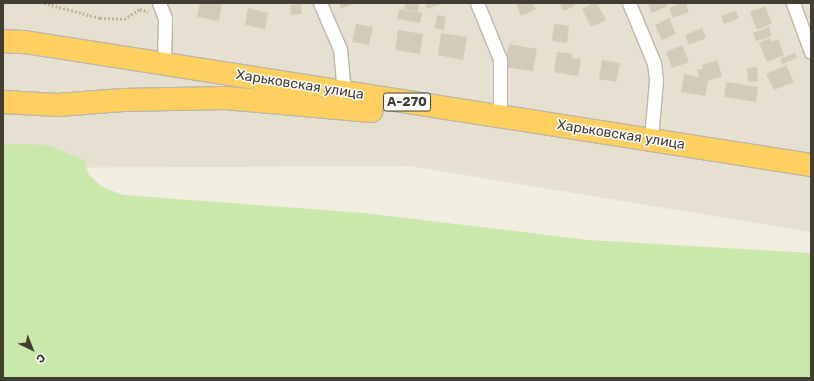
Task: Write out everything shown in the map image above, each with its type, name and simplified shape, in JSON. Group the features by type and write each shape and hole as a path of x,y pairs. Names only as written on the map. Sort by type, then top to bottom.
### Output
{"highway":[{"name":"Харьковская улица","path":"3,41 25,42 164,63 811,165"},
{"name":"Харьковская улица","path":"3,102 58,105 123,100 226,98 345,108 811,180"}],"street":[{"path":"159,3 165,18 164,63"},
{"path":"320,3 340,49 344,92"},
{"path":"477,3 500,59 500,116"},
{"path":"629,3 654,63 656,80 651,140"},
{"path":"793,3 809,36 811,52"}],"path":[{"path":"44,3 100,18 124,19 140,9 165,18"}],"shaded area":[{"path":"3,3 811,3 811,232 409,166 3,168"}],"green space":[{"path":"3,144 48,145 84,160 89,175 102,187 123,195 364,213 588,240 811,253 811,378 3,378"}],"building":[{"path":"200,3 222,4 219,21 197,17"},
{"path":"339,3 355,3 341,9"},
{"path":"405,3 419,3 418,12 404,9"},
{"path":"425,3 444,3 427,9"},
{"path":"516,3 533,3 536,9 521,16"},
{"path":"559,3 574,3 575,6 563,11"},
{"path":"597,3 606,20 591,27 582,9"},
{"path":"647,3 667,3 668,6 652,13"},
{"path":"686,3 689,12 673,18 669,8"},
{"path":"301,4 302,14 291,15 290,5"},
{"path":"765,6 772,23 757,30 750,12"},
{"path":"248,8 268,13 265,29 245,25"},
{"path":"399,9 422,13 420,23 397,19"},
{"path":"736,11 739,18 724,24 721,16"},
{"path":"437,15 446,17 444,30 435,28"},
{"path":"669,18 676,34 662,40 655,25"},
{"path":"356,24 373,27 369,45 352,42"},
{"path":"554,24 569,26 567,43 552,41"},
{"path":"769,27 772,36 756,41 753,33"},
{"path":"702,28 706,38 689,45 685,35"},
{"path":"398,30 423,34 420,54 395,50"},
{"path":"441,33 467,37 463,60 438,55"},
{"path":"770,38 772,42 778,39 784,55 767,62 759,43"},
{"path":"509,44 537,49 533,71 505,67"},
{"path":"682,45 689,62 672,68 666,52"},
{"path":"557,52 572,54 572,58 581,59 578,76 554,72"},
{"path":"795,53 797,58 782,64 780,59"},
{"path":"602,60 620,63 616,82 599,79"},
{"path":"717,60 722,76 708,81 705,96 681,92 684,74 699,77 697,70 703,68 702,65"},
{"path":"786,65 794,82 774,90 766,74"},
{"path":"757,67 758,81 748,82 747,68"},
{"path":"726,82 758,87 756,102 724,97"}]}
